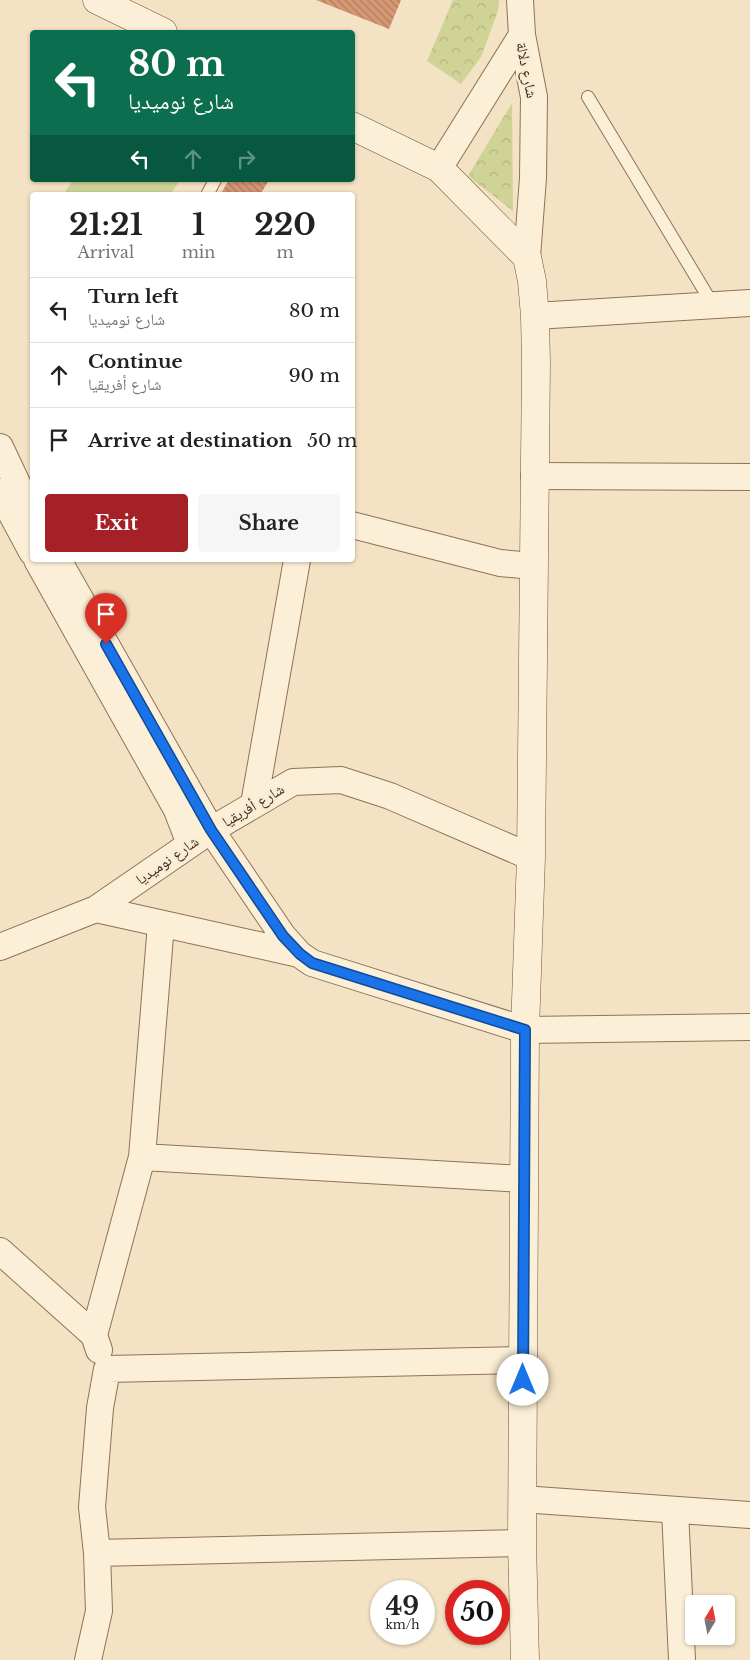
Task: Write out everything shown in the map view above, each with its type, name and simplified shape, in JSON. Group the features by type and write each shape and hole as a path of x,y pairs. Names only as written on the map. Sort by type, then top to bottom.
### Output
{"main road":[{"path":"97,0 159,30"},
{"path":"355,127 439,168 527,256 532,282 535,316 534,566 531,856 525,1030 522,1499 525,1660"}],"street":[{"path":"520,0 522,35"},
{"name":"شارع دلالة","path":"439,168 522,35"},
{"name":"شارع دلالة","path":"522,35 534,97 533,178 527,256"},
{"path":"535,316 750,303"},
{"path":"0,447 13,505 30,547"},
{"path":"534,476 750,477"},
{"path":"355,526 500,562 534,566"},
{"path":"38,562 176,810 200,837"},
{"name":"شارع أفريقيا","path":"59,562 200,837 293,782 341,780 390,796 531,856"},
{"path":"254,804 297,562"},
{"name":"شارع نوميديا","path":"0,947 96,909 200,837 283,936 300,954 312,963 525,1030 750,1027"},
{"name":"شارع نوميديا","path":"96,909 300,954"},
{"path":"94,1335 142,1157 161,924"},
{"path":"142,1157 524,1179"},
{"path":"0,1252 94,1335 106,1369 100,1408 92,1508 97,1553 99,1611 88,1660"},
{"path":"106,1369 523,1360"},
{"path":"522,1499 750,1515"},
{"path":"676,1510 682,1660"},
{"path":"97,1553 522,1543"}],"lane":[{"path":"588,97 713,306"}],"green space":[{"path":"453,0 499,0 498,11 481,57 461,84 427,61"},
{"path":"512,103 513,211 468,176"},
{"path":"72,182 179,182 172,192 65,192"}],"building":[{"path":"316,0 401,0 389,29"},
{"path":"228,182 268,182 262,192 222,192"}],"route":[{"path":"106,644 211,830 283,936 300,954 312,963 525,1030 523,1380"}]}
